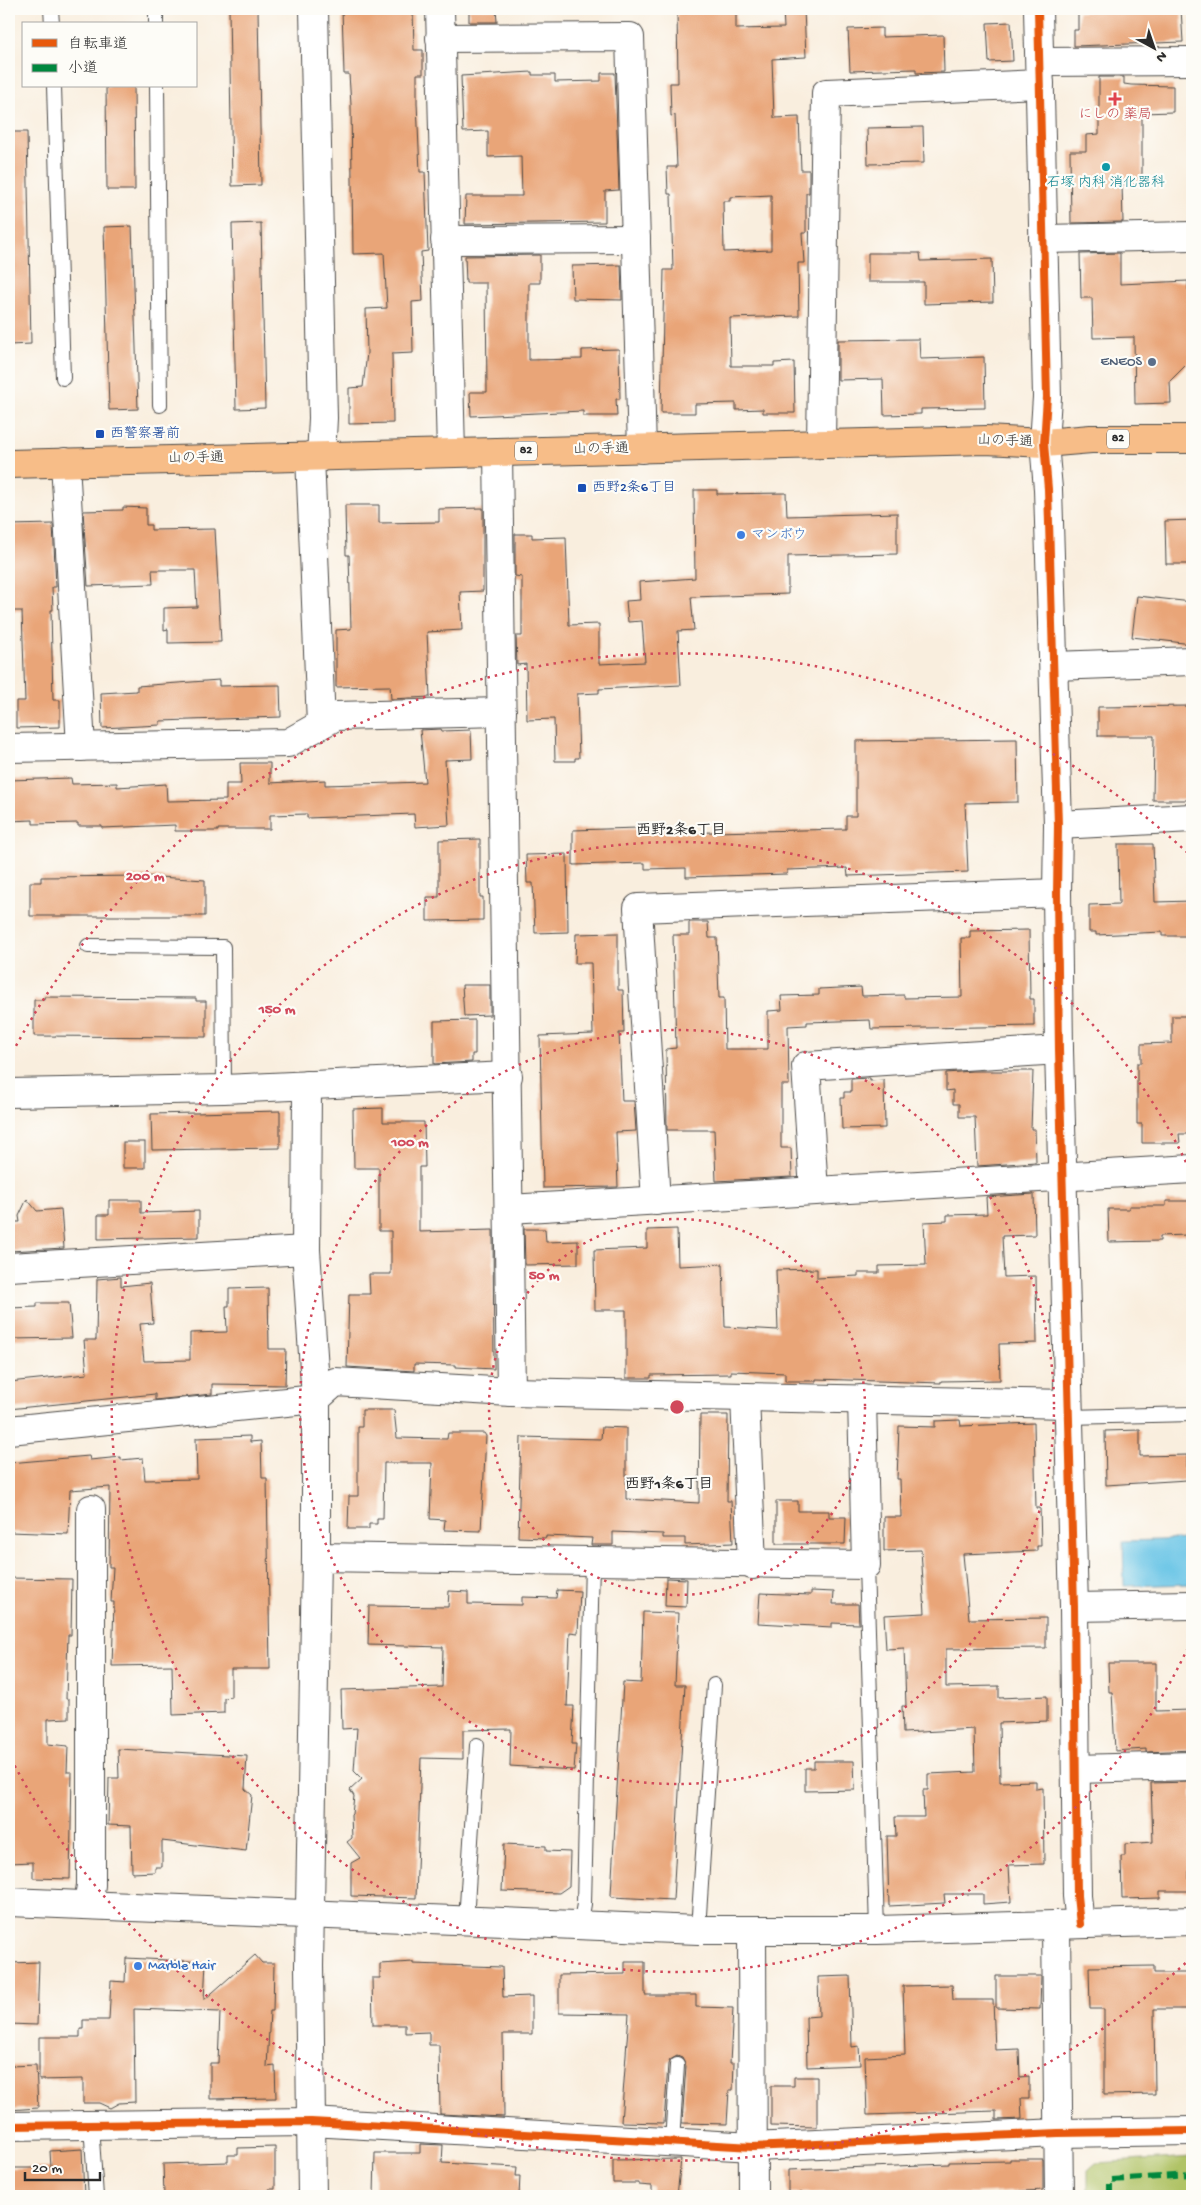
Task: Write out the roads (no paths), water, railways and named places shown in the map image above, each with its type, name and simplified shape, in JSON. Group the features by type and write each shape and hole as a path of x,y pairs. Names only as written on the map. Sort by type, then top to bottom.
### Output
{"main road":[{"name":"山の手通","path":"9,464 986,440 1044,443 1091,439 1192,439"}],"street":[{"path":"314,9 323,408 316,457 321,724"},
{"path":"440,9 451,453"},
{"path":"1038,9 1047,397 1044,443 1048,489 1058,826 1059,1050 1074,1607 1078,1896 1068,1925 1058,2134 1059,2196"},
{"path":"440,38 630,37 642,449"},
{"path":"822,444 826,93 1192,61"},
{"path":"1043,239 1192,236"},
{"path":"445,240 636,239"},
{"path":"498,452 510,1209 511,1392"},
{"path":"65,462 81,747"},
{"path":"1054,666 1192,661"},
{"path":"9,748 288,743 336,716 502,712"},
{"path":"1058,826 1192,818"},
{"path":"656,1200 638,908 1057,893"},
{"path":"814,1191 806,1066 1059,1050"},
{"path":"9,1093 224,1089 508,1076"},
{"path":"307,1085 306,1250 316,1399 316,1557 309,1966 312,2196"},
{"path":"510,1209 1192,1169"},
{"path":"9,1267 306,1250"},
{"path":"9,1430 316,1399 335,1382 511,1392 862,1399 1069,1410"},
{"path":"745,1397 752,1565"},
{"path":"316,1557 752,1565 866,1565 862,1399"},
{"path":"88,1905 91,1885 92,1509"},
{"path":"1074,1607 1192,1605"},
{"path":"1076,1769 1192,1766"},
{"path":"9,1902 580,1926 752,1931 877,1930 1192,1921"},
{"path":"752,1931 753,2196"},
{"path":"9,2126 311,2122 752,2147 1058,2134 1192,2131"}],"lane":[{"path":"52,9 52,22"},
{"path":"156,9 156,22"},
{"path":"54,88 63,378"},
{"path":"157,88 160,405"},
{"path":"88,946 223,947 224,1089"},
{"path":"1069,1410 1192,1414"},
{"path":"580,1926 584,1904 592,1562"},
{"path":"866,1565 877,1930"},
{"path":"698,1930 714,1685"},
{"path":"466,1921 477,1745"},
{"path":"672,2142 677,2065"},
{"path":"91,2124 96,2196"}],"water":[{"path":"1192,1539 1192,1584 1124,1586 1123,1541"}],"place":[{"name":"にしの 薬局","path":"1115,99"},
{"name":"石塚 内科 消化器科","path":"1106,167"},
{"name":"ENEOS","path":"1152,362"},
{"name":"西警察署前","path":"100,434"},
{"name":"西野2条6丁目","path":"582,488"},
{"name":"マンボウ","path":"741,535"},
{"name":"Marble Hair","path":"138,1966"}],"district":[{"name":"西野2条6丁目","path":"681,831"},
{"name":"西野1条6丁目","path":"669,1485"}]}
